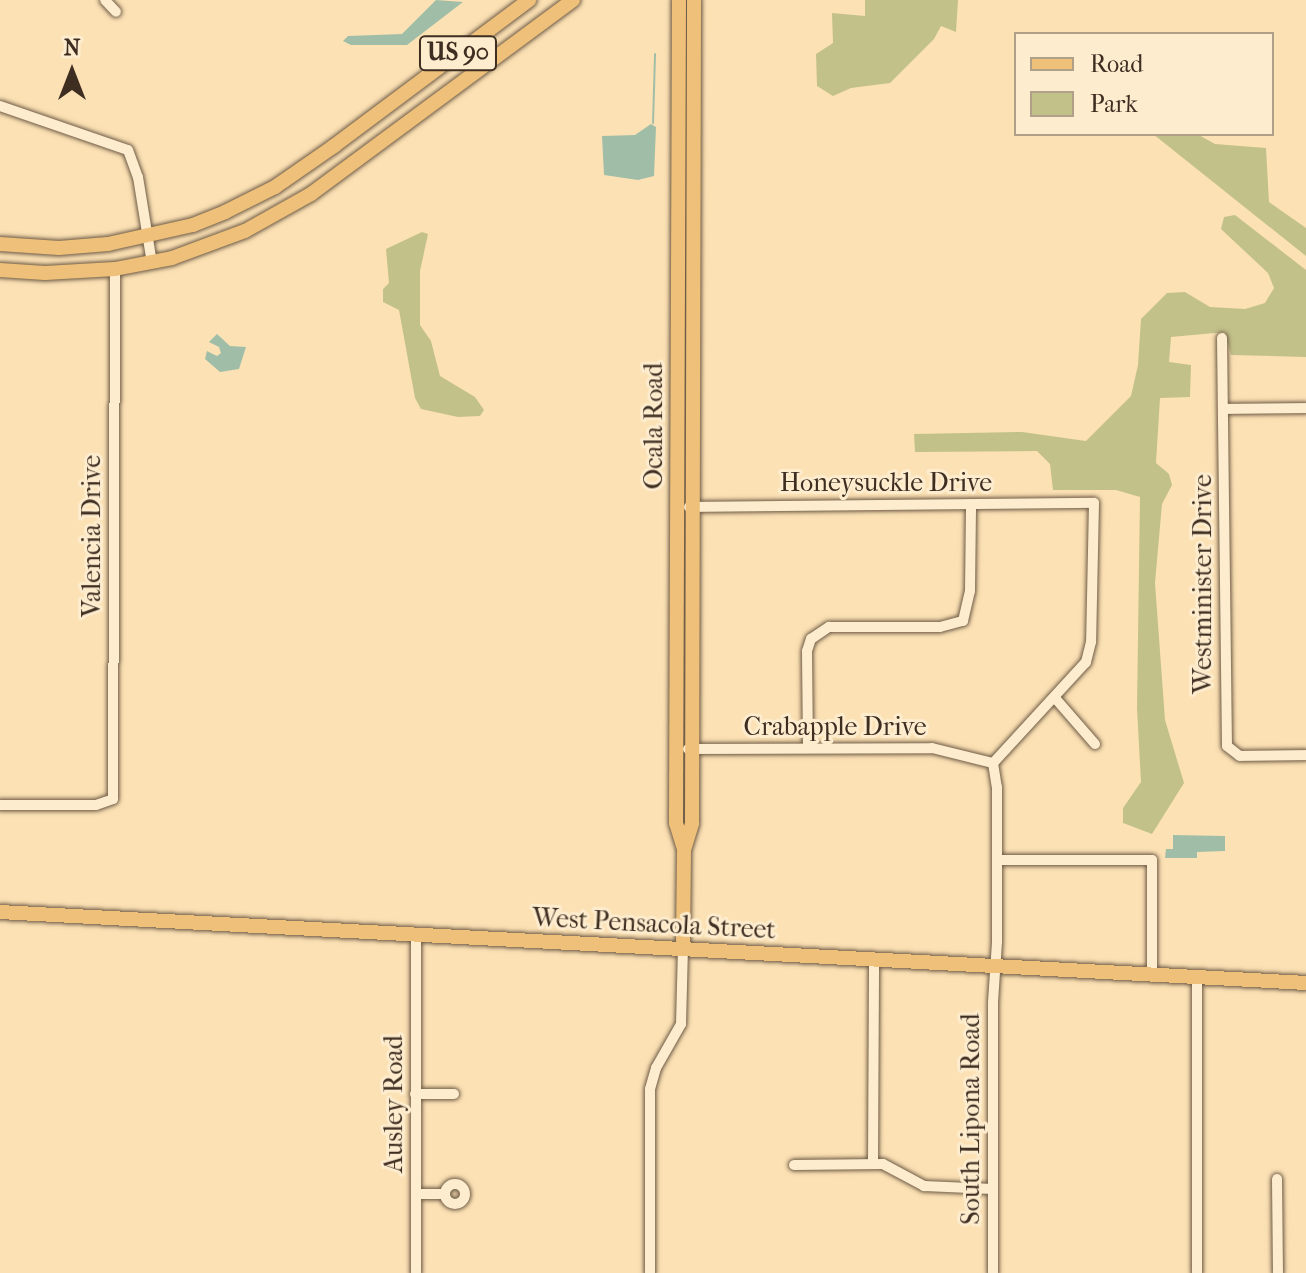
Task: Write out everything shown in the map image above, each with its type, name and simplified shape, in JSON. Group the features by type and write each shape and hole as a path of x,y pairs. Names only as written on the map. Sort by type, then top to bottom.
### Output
{"main road":[{"name":"US 90","path":"0,270 45,273 115,269 152,263 206,247 258,225 301,201 573,0"},
{"name":"Ocala Road","path":"679,0 686,25 686,507 692,823 684,850 683,949"},
{"name":"Ocala Road","path":"686,25 694,0"},
{"name":"US 90","path":"0,244 59,248 147,237 193,225 269,190 334,146 523,4"},
{"path":"523,4 534,29"},
{"path":"334,146 348,167"},
{"path":"258,225 257,212 269,190"},
{"name":"Ocala Road","path":"684,850 676,823 675,749 686,507"},
{"name":"West Pensacola Street","path":"0,912 1306,983"}],"street":[{"path":"105,0 116,12"},
{"path":"0,106 128,150 138,177 152,263"},
{"name":"Valencia Drive","path":"0,805 96,805 110,802 115,788 115,269"},
{"name":"Westminister Drive","path":"1222,338 1227,746 1240,756 1306,755"},
{"path":"1223,409 1306,408"},
{"name":"Honeysuckle Drive","path":"686,507 1094,503 1089,652 1081,671 1055,698"},
{"path":"808,748 807,651 814,635 829,627 940,627 963,621 970,591 971,504"},
{"path":"993,763 1055,698 1095,744"},
{"name":"Crabapple Drive","path":"675,749 932,748 993,763"},
{"name":"South Lipona Road","path":"993,763 997,770 993,1273"},
{"path":"997,860 1152,860 1152,975"},
{"name":"Ausley Road","path":"416,935 416,1273"},
{"path":"650,1273 650,1089 656,1068 681,1024 683,949"},
{"path":"873,1163 874,959"},
{"path":"1197,977 1197,1273"},
{"path":"415,1094 454,1094"},
{"path":"794,1165 890,1165 918,1183 934,1188 993,1189"},
{"path":"1277,1179 1278,1273"},
{"path":"416,1194 445,1194"}],"green space":[{"path":"865,0 958,0 956,32 941,26 934,39 890,83 851,88 833,96 817,86 816,54 833,43 832,13 865,16"},
{"path":"1156,136 1201,136 1215,144 1266,148 1269,202 1306,228 1306,256"},
{"path":"1235,215 1306,270 1306,357 1231,355 1225,332 1171,337 1169,362 1191,365 1190,397 1160,398 1156,463 1169,474 1172,485 1162,504 1155,583 1165,720 1184,783 1152,834 1123,823 1123,808 1141,782 1137,708 1140,497 1116,490 1053,490 1050,464 1037,451 915,452 914,434 1022,432 1086,441 1131,396 1138,365 1141,319 1167,293 1185,292 1210,307 1245,309 1265,303 1274,288 1268,273 1221,229 1224,217"},
{"path":"422,232 428,234 420,271 420,325 431,341 440,376 475,397 484,410 480,416 458,417 421,409 415,398 399,310 383,302 383,289 389,283 386,249"}],"shaded area":[{"path":"436,0 463,2 407,45 351,45 343,41 348,36 402,34"},
{"path":"651,124 656,127 654,176 638,180 604,175 602,136 635,135"},
{"path":"217,334 230,346 246,347 239,369 220,372 205,359 207,351 217,356 221,353 219,347 209,342"},
{"path":"1173,835 1225,836 1225,851 1197,852 1197,858 1165,858 1166,849 1173,849"}],"waterway":[{"path":"653,123 655,54"}]}
